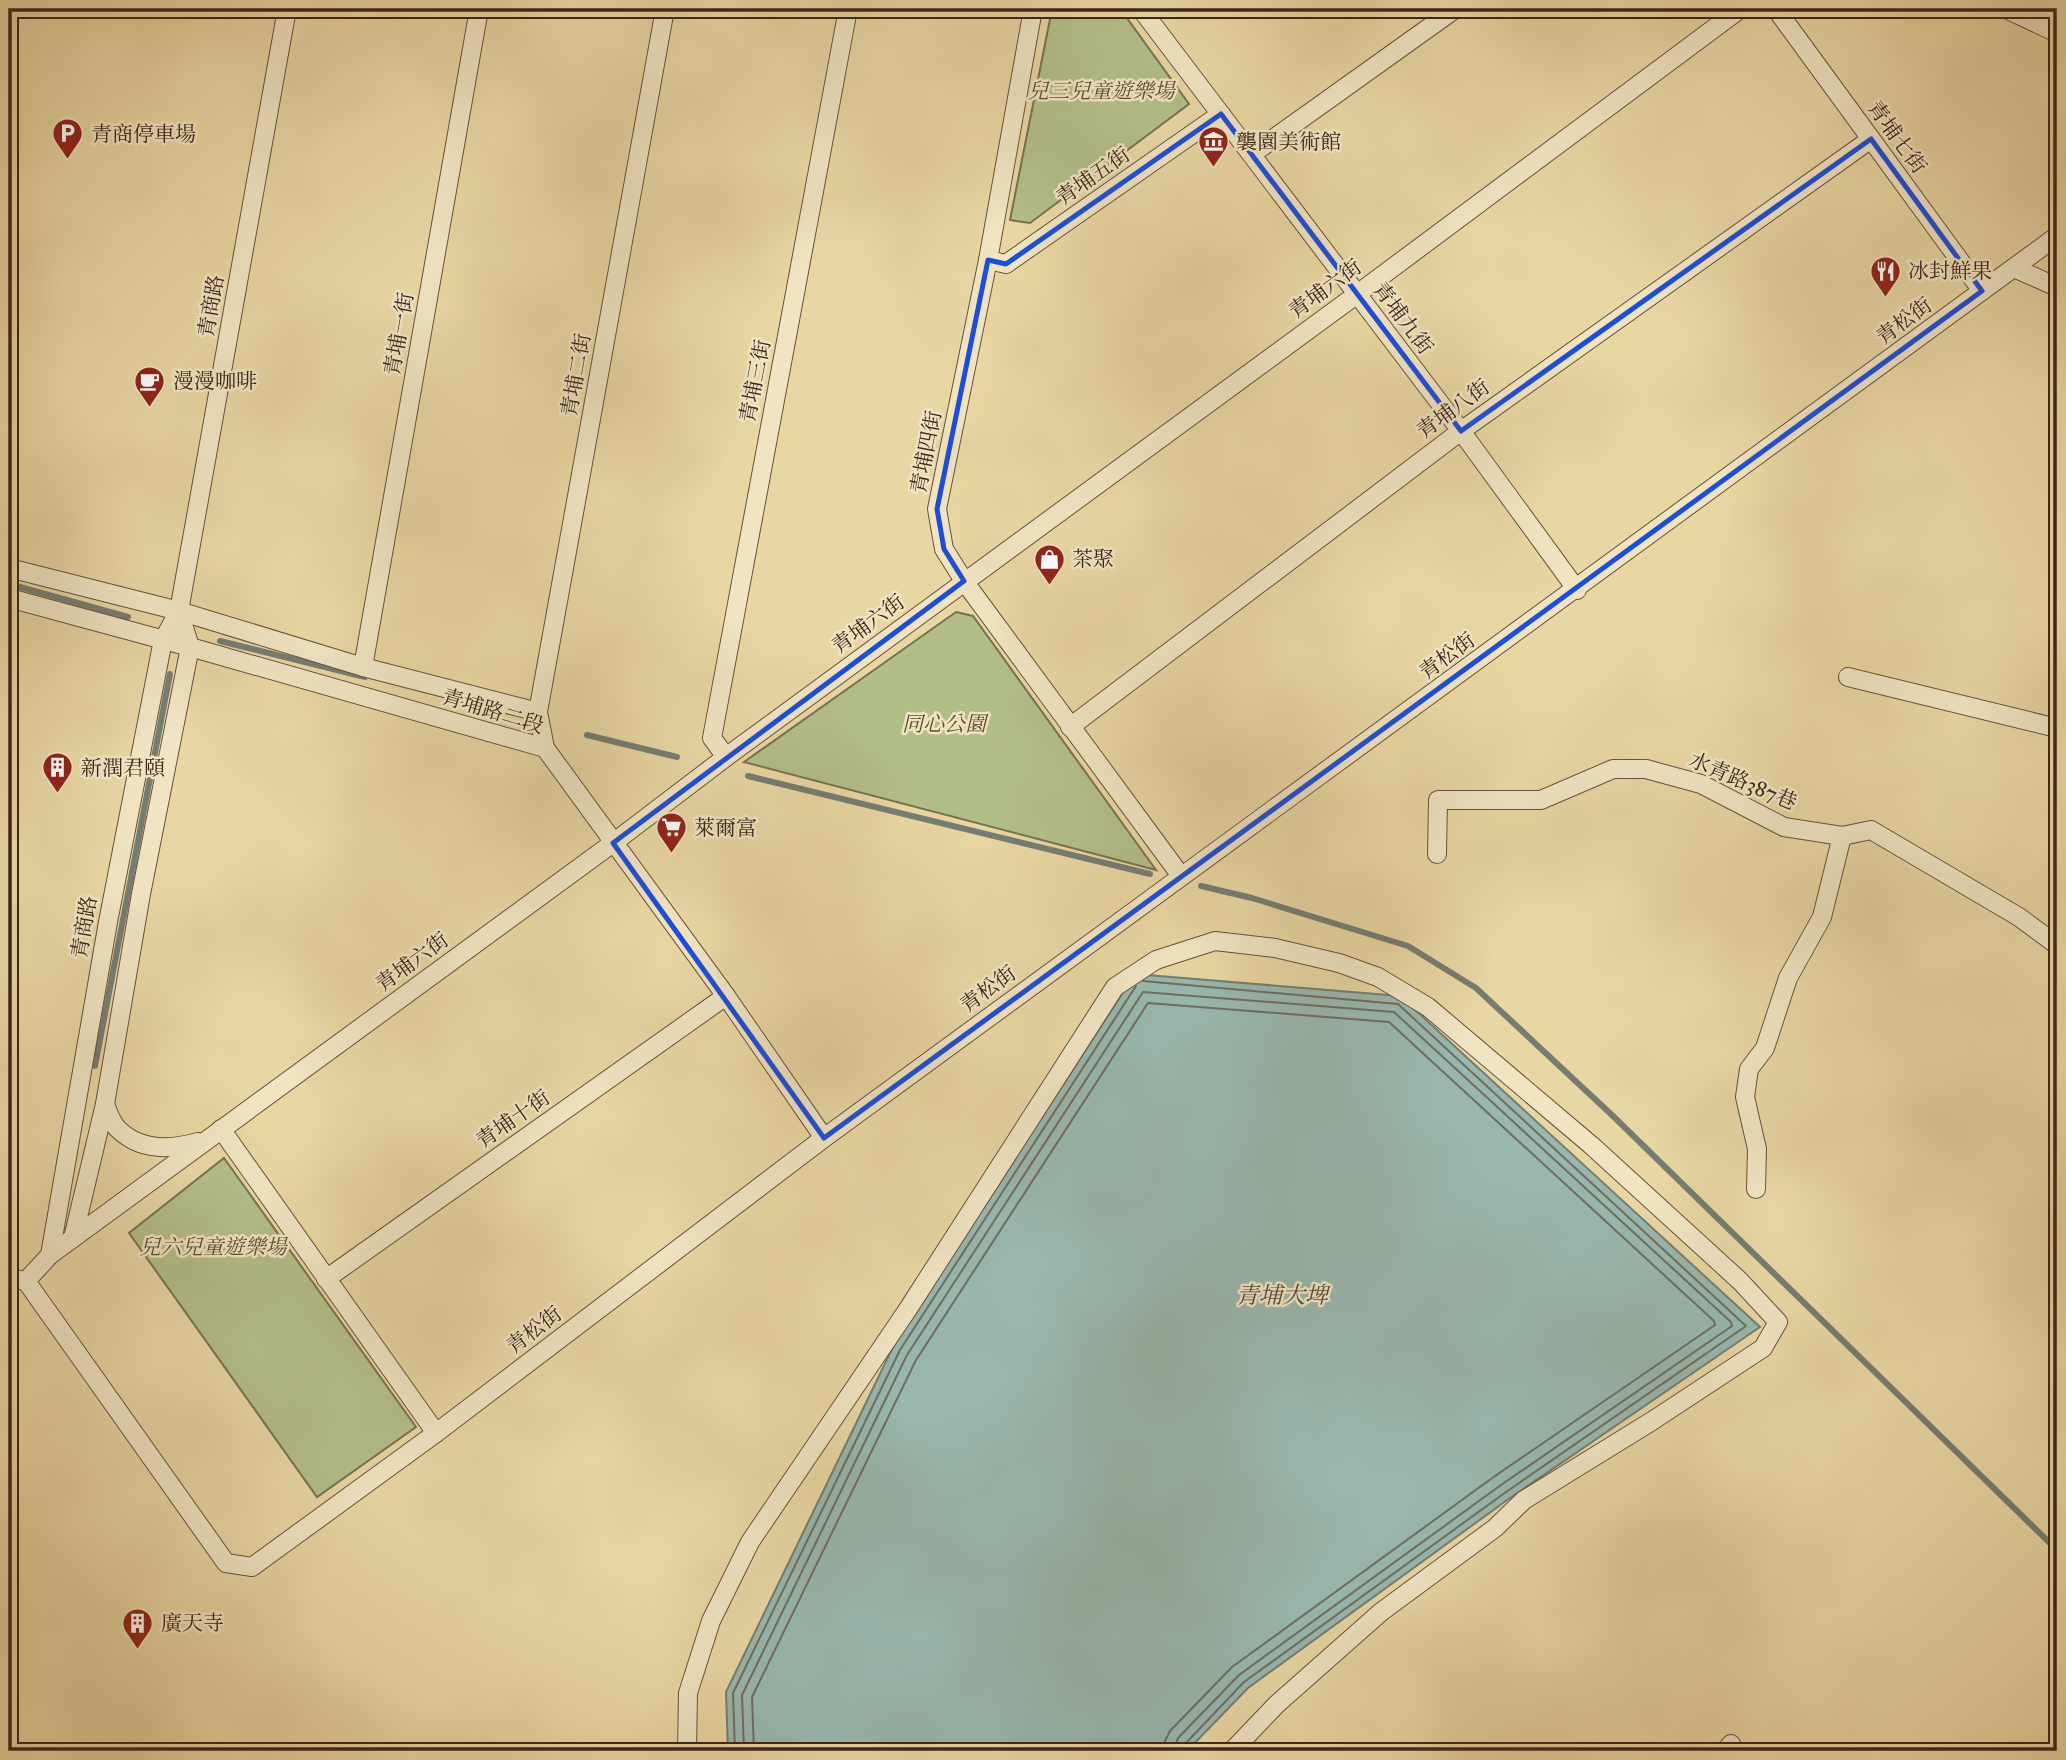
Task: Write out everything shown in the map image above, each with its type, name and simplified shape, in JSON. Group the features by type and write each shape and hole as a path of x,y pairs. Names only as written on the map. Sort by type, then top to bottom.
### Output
{"street":[{"name":"青商路","path":"50,1255 108,922 163,640 179,611 287,9"},
{"name":"青埔一街","path":"363,667 479,9"},
{"name":"青埔二街","path":"545,748 538,712 665,9"},
{"name":"青埔三街","path":"726,757 712,737 848,9"},
{"name":"青埔四街","path":"1033,9 988,260 937,509 944,549 964,581 1181,876"},
{"name":"青埔九街","path":"1141,9 1461,431 1577,590"},
{"path":"1252,154 1455,9"},
{"name":"青埔六街","path":"18,1279 613,844 726,757 1356,295 1740,9"},
{"name":"青埔七街","path":"1776,9 1982,292"},
{"path":"2006,9 2057,33"},
{"name":"青埔五街","path":"988,260 1006,264 1221,114"},
{"name":"青埔八街","path":"1070,727 1461,431 1871,139"},
{"name":"青松街","path":"18,1279 226,1563 252,1567 436,1433 824,1138 1577,590 2057,236"},
{"path":"2014,268 2057,287"},
{"name":"青埔路二段","path":"9,568 179,611 363,667 538,712"},
{"name":"青埔路二段","path":"9,598 545,748 726,996 824,1138"},
{"name":"青商路","path":"73,1238 105,1104 141,894 190,647 179,611"},
{"path":"1848,677 2057,729"},
{"name":"水青路387巷","path":"1437,854 1438,800 1541,800 1613,769 1646,769 1701,784 1784,827 1842,836 1871,830 2019,917 2057,945"},
{"path":"1756,1188 1757,1149 1745,1097 1749,1069 1765,1048 1788,978 1822,917 1842,836"},
{"path":"687,1751 688,1693 711,1621 750,1542 908,1309 1115,988 1156,960 1215,941 1275,948 1339,963 1378,977 1428,1007 1591,1145 1740,1281 1778,1322 1763,1348 1524,1500 1494,1528 1381,1612 1277,1704 1232,1751"},
{"name":"青埔十街","path":"326,1279 726,996"},
{"path":"105,1104 116,1129 143,1146 185,1146 215,1134 326,1279 436,1433"}],"highlighted area":[{"path":"1221,114 1461,431 1871,139 1982,291 824,1138 613,843 964,581 944,549 937,509 988,260 1006,264"}],"green space":[{"name":"兒三兒童遊樂場","path":"1052,9 1124,14 1189,104 1030,223 1010,220"},
{"name":"同心公園","path":"956,612 973,616 1156,870 744,762"},
{"name":"兒六兒童遊樂場","path":"224,1158 416,1427 317,1497 129,1233"}],"water":[{"name":"青埔大埤","path":"1135,974 1400,996 1760,1327 1510,1498 1248,1688 1187,1751 728,1751 726,1692 893,1347"}],"waterway":[{"path":"9,584 128,617"},
{"path":"220,641 365,677"},
{"path":"95,1066 170,674"},
{"path":"587,735 677,757"},
{"path":"748,776 1150,874"},
{"path":"1201,886 1252,898 1408,946 1476,988 1613,1116 2057,1550"}],"place":[{"name":"青商停車場","path":"68,161"},
{"name":"襲園美術館","path":"1213,169"},
{"name":"冰封鮮果","path":"1885,298"},
{"name":"漫漫咖啡","path":"150,408"},
{"name":"茶聚","path":"1049,586"},
{"name":"新潤君頤","path":"58,795"},
{"name":"萊爾富","path":"671,855"},
{"name":"廣天寺","path":"138,1650"}]}
